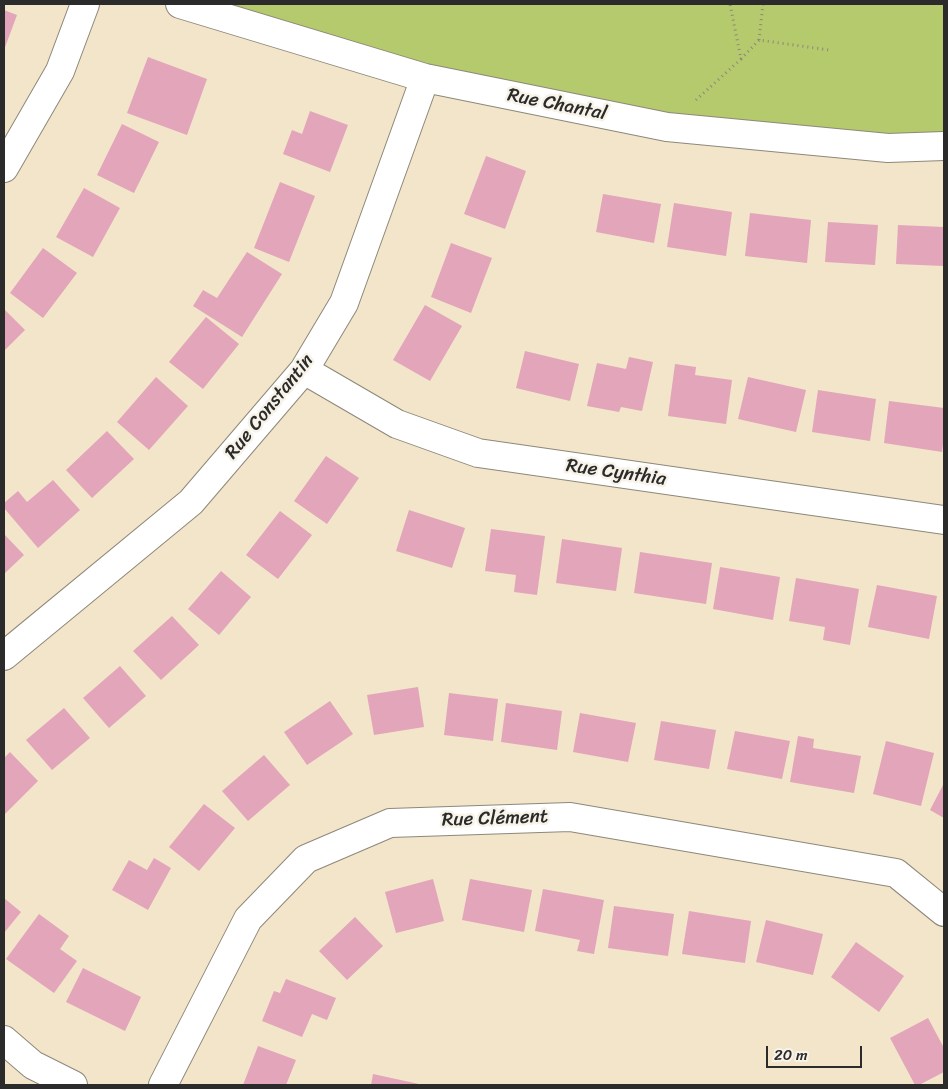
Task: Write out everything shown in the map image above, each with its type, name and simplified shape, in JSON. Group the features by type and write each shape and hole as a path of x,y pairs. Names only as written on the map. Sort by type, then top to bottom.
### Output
{"street":[{"path":"4,168 60,71 85,4"},
{"name":"Rue Chantal","path":"180,4 425,78 666,127 888,148 944,146"},
{"name":"Rue Constantin","path":"4,656 191,502 304,370 344,303 425,78"},
{"name":"Rue Cynthia","path":"304,370 397,424 478,453 944,520"},
{"name":"Rue Clément","path":"163,1085 248,919 306,858 390,823 570,817 896,873 944,912"},
{"path":"4,1040 33,1065 73,1085"}],"path":[{"path":"730,4 740,60"},
{"path":"666,127 740,60 759,40 763,4"},
{"path":"759,40 829,50"}],"green space":[{"path":"180,4 944,4 944,146 666,127"}],"building":[{"path":"4,10 17,15 4,50"},
{"path":"148,57 207,79 187,135 127,113"},
{"path":"310,111 348,125 330,172 283,154 292,130 302,134"},
{"path":"122,124 159,142 134,193 97,175"},
{"path":"486,156 526,171 505,229 464,214"},
{"path":"280,182 315,196 289,262 254,248"},
{"path":"84,188 120,208 93,257 56,237"},
{"path":"603,194 661,204 654,243 596,232"},
{"path":"674,203 732,212 726,256 667,247"},
{"path":"750,213 811,220 807,263 745,256"},
{"path":"828,222 878,225 875,265 825,262"},
{"path":"898,225 944,227 944,266 896,264"},
{"path":"451,243 492,258 471,313 431,297"},
{"path":"43,248 77,273 43,318 10,293"},
{"path":"247,252 282,274 242,337 193,306 203,290 217,298"},
{"path":"425,305 462,326 430,381 393,360"},
{"path":"4,309 25,330 4,351"},
{"path":"206,317 239,344 203,389 169,362"},
{"path":"525,351 579,364 570,401 516,388"},
{"path":"629,357 653,362 642,411 621,407 619,412 587,406 597,363 626,369"},
{"path":"675,364 696,367 695,375 732,380 726,424 668,416"},
{"path":"156,377 188,406 149,450 117,422"},
{"path":"748,377 806,390 796,432 738,419"},
{"path":"818,390 876,399 870,441 812,432"},
{"path":"889,401 944,408 942,452 884,443"},
{"path":"107,431 134,459 92,498 66,470"},
{"path":"326,456 359,478 327,524 294,501"},
{"path":"53,480 80,510 38,548 4,508 4,503 18,491 27,502"},
{"path":"409,510 465,528 452,568 396,551"},
{"path":"280,511 312,535 278,579 246,555"},
{"path":"491,529 545,536 537,595 514,592 516,575 485,571"},
{"path":"4,534 24,555 4,574"},
{"path":"562,539 622,548 616,591 556,583"},
{"path":"640,552 712,563 706,604 634,593"},
{"path":"720,567 780,577 773,620 713,609"},
{"path":"221,571 251,597 219,635 188,609"},
{"path":"796,578 859,589 850,645 823,640 825,627 789,621"},
{"path":"877,585 937,596 929,639 868,627"},
{"path":"172,616 199,645 161,680 133,651"},
{"path":"120,666 146,696 109,728 83,698"},
{"path":"418,687 424,727 374,735 367,695"},
{"path":"449,693 498,699 493,741 444,735"},
{"path":"330,701 353,734 307,765 284,732"},
{"path":"506,703 562,711 557,750 501,742"},
{"path":"64,708 90,738 52,770 26,740"},
{"path":"580,713 636,723 628,762 573,752"},
{"path":"661,721 716,730 709,769 654,760"},
{"path":"735,731 790,741 782,779 727,769"},
{"path":"798,736 814,739 813,748 861,756 854,793 790,782"},
{"path":"886,741 934,753 921,806 873,794"},
{"path":"10,752 38,781 4,815 4,758"},
{"path":"264,755 290,785 248,821 222,791"},
{"path":"944,783 944,818 930,810"},
{"path":"204,804 235,828 199,871 169,847"},
{"path":"154,858 171,868 148,910 112,890 129,860 147,870"},
{"path":"433,879 444,921 396,933 385,892"},
{"path":"470,879 532,890 524,932 462,920"},
{"path":"543,889 604,900 594,954 577,951 580,940 535,931"},
{"path":"4,898 21,912 4,933"},
{"path":"614,906 674,914 668,956 608,948"},
{"path":"689,911 751,921 745,963 682,954"},
{"path":"39,914 69,936 60,949 77,961 54,993 6,959"},
{"path":"355,917 383,946 347,980 319,951"},
{"path":"766,920 823,934 813,975 756,962"},
{"path":"856,942 904,976 879,1012 831,977"},
{"path":"83,968 141,997 125,1031 66,1002"},
{"path":"286,979 336,998 327,1020 312,1014 302,1037 262,1021 274,991 280,993"},
{"path":"928,1018 944,1048 944,1072 919,1085 915,1085 890,1038"},
{"path":"258,1046 296,1060 286,1085 243,1085"},
{"path":"373,1074 419,1084 419,1085 371,1085"}]}
